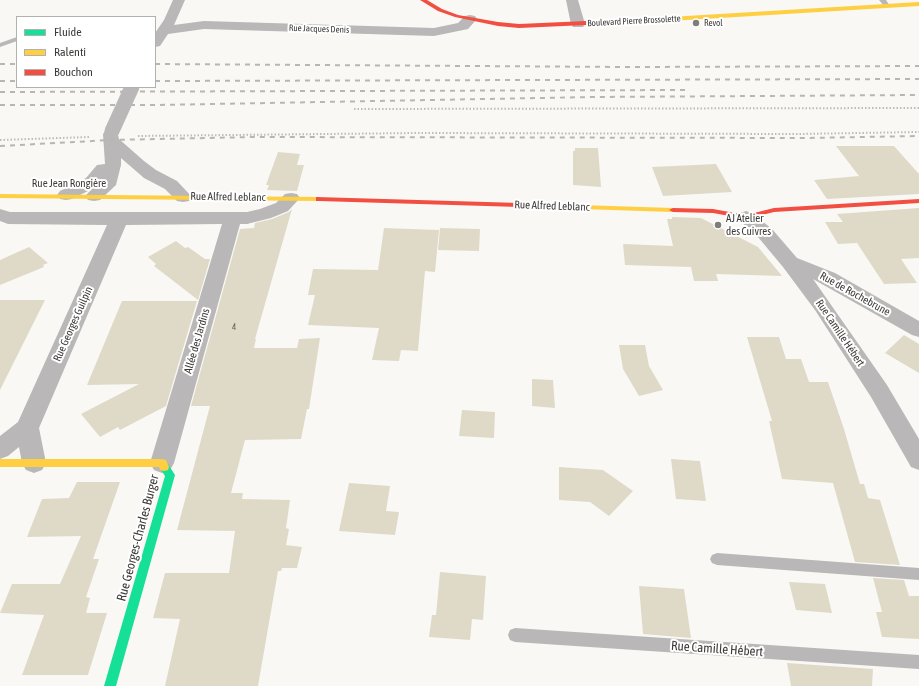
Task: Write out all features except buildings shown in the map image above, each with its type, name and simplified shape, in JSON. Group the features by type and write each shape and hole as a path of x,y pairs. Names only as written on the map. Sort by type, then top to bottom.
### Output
{"street":[{"path":"156,41 160,31 179,0"},
{"name":"Boulevard Pierre Brossolette","path":"423,0 440,10 470,19 519,26 578,24 884,3 919,4"},
{"path":"572,0 578,24"},
{"name":"Rue Jacques Denis","path":"160,31 204,25 434,32 463,26 470,19"},
{"path":"66,195 92,182 111,141 121,109 132,88"},
{"path":"94,196 107,185 113,165 111,141"},
{"name":"Rue Alfred Leblanc","path":"111,141 138,165 150,174 171,185 183,197"},
{"name":"Rue Jean Rongière","path":"0,196 66,195 139,197"},
{"name":"Rue Alfred Leblanc","path":"139,197 291,198 713,211 746,217 774,210 919,201"},
{"path":"3,221 247,218 265,214 282,207 291,198"},
{"name":"Rue Camille Hébert","path":"746,217 765,233 789,261 822,305 879,391 919,460"},
{"name":"Rue Georges Guilpin","path":"0,449 27,428 119,219"},
{"name":"Allée des Jardins","path":"162,463 232,219"},
{"name":"Rue de Rochebrune","path":"789,261 828,278 919,330"},
{"path":"894,315 919,314"},
{"path":"27,428 34,463"},
{"name":"Rue Georges-Charles Burger","path":"0,463 162,463 170,475 110,686"}],"lane":[{"path":"0,45 16,39"},
{"path":"717,559 919,574"},
{"name":"Rue Camille Hébert","path":"515,635 919,662"}],"path":[{"path":"354,109 919,108"},
{"path":"0,140 111,141 419,133 797,134 919,132"}],"railway":[{"path":"0,64 16,64"},
{"path":"156,64 629,67 919,66"},
{"path":"156,81 919,79"},
{"path":"0,81 16,81"},
{"path":"0,92 685,90"},
{"path":"0,105 158,105 594,97 919,95"},
{"path":"0,146 111,140 254,137 806,138 919,136"}],"traffic: fast":[{"path":"110,686 170,475 164,467"}],"traffic: slow":[{"path":"653,20 919,4"},
{"path":"0,196 319,199"},
{"path":"520,205 673,210"},
{"path":"0,463 162,463 164,467"}],"traffic: jam":[{"path":"423,0 440,10 457,16 498,24 519,26 653,20"},
{"path":"319,199 520,205"},
{"path":"673,210 713,211 746,217 774,210 919,201"}],"place":[{"name":"Revol","path":"696,23"},
{"name":"AJ Atelier des Cuivres","path":"718,225"}]}
